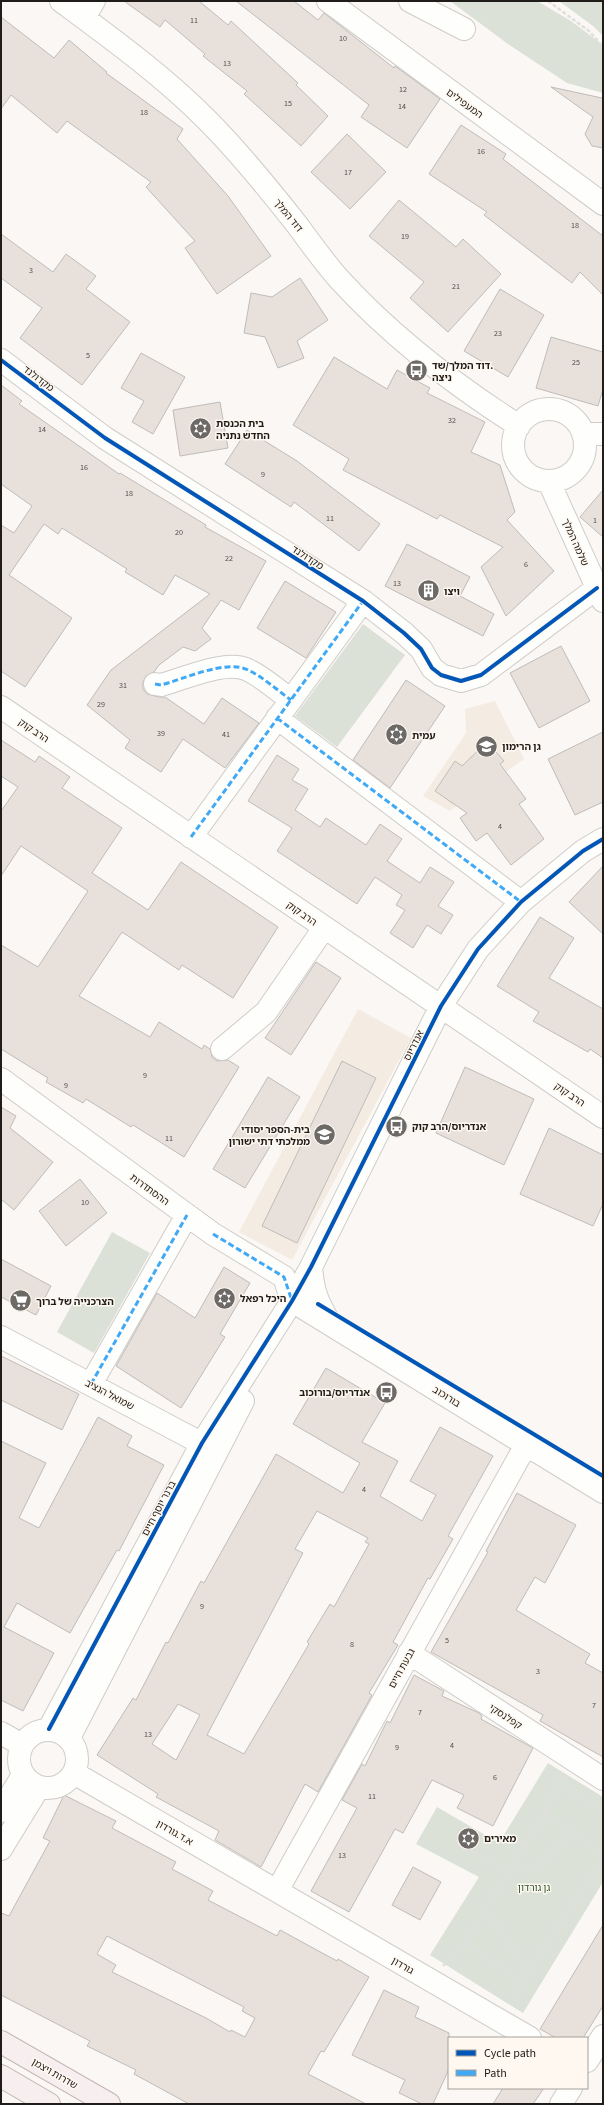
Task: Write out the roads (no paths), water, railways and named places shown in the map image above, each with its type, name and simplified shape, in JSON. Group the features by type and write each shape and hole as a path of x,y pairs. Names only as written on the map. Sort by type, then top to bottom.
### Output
{"main road":[{"name":"שדרות ויצמן","path":"1,2042 109,2104"},
{"path":"1,2076 49,2104"}],"street":[{"name":"דוד המלך","path":"62,1 89,9 147,67 205,118 245,161 338,278 379,319 426,361 478,400 519,426"},
{"name":"המעפילים","path":"328,1 603,204"},
{"path":"410,1 464,29"},
{"name":"מקדולנד","path":"1,360 106,438 363,601 404,632 421,649 432,668 451,679 461,681 481,675 600,595"},
{"path":"546,410 558,410 569,415 593,434 585,445 583,456 578,466 570,475 560,480 549,482 538,480 527,474 519,465 514,453 513,441 519,426 534,413 546,410"},
{"name":"שלמה המלך","path":"549,482 600,595"},
{"path":"191,837 363,601"},
{"path":"155,684 161,685 223,667 236,666 247,670 291,700"},
{"name":"הרב קוק","path":"1,708 603,1117"},
{"path":"277,718 521,902"},
{"name":"אנדריוס","path":"292,1301 311,1267 441,1006 478,949 521,902 583,851 603,839"},
{"path":"222,1049 266,1012 324,928"},
{"name":"ההסתדרות","path":"1,1079 213,1234 284,1276 292,1301"},
{"path":"91,1384 187,1215"},
{"path":"311,1267 313,1285 318,1304 330,1324"},
{"path":"59,1734 210,1448 292,1301"},
{"name":"בורוכוב","path":"292,1301 603,1492"},
{"name":"שמואל הנציב","path":"1,1337 210,1448"},
{"name":"גבעת חיים","path":"277,1891 526,1445"},
{"name":"קפלנסקי","path":"409,1653 603,1779"},
{"path":"1,1733 22,1745"},
{"path":"33,1733 59,1734 77,1754 74,1773 68,1781 59,1786 49,1788 31,1781 18,1760 22,1745 33,1733"},
{"name":"א.ד.גורדון","path":"74,1773 277,1891"},
{"path":"1,1812 31,1781"},
{"path":"1,1850 31,1781"},
{"name":"גורדון","path":"277,1891 528,2037"},
{"path":"588,2059 603,2036"},
{"path":"561,2104 570,2089"}],"place":[{"name":"דוד המלך/שד. ניצה","path":"417,371"},
{"name":"בית הכנסת החדש נתניה","path":"200,429"},
{"name":"ויצו","path":"429,591"},
{"name":"עמית","path":"397,735"},
{"name":"גן הרימון","path":"487,746"},
{"name":"אנדריוס/הרב קוק","path":"397,1126"},
{"name":"בית-הספר יסודי ממלכתי דתי ישורון","path":"325,1135"},
{"name":"היכל רפאל","path":"224,1298"},
{"name":"הצרכנייה של ברוך","path":"20,1301"},
{"name":"אנדריוס/בורוכוב","path":"386,1392"},
{"name":"מאירים","path":"468,1838"}],"park label":[{"name":"גן גורדון","path":"534,1887"}]}
